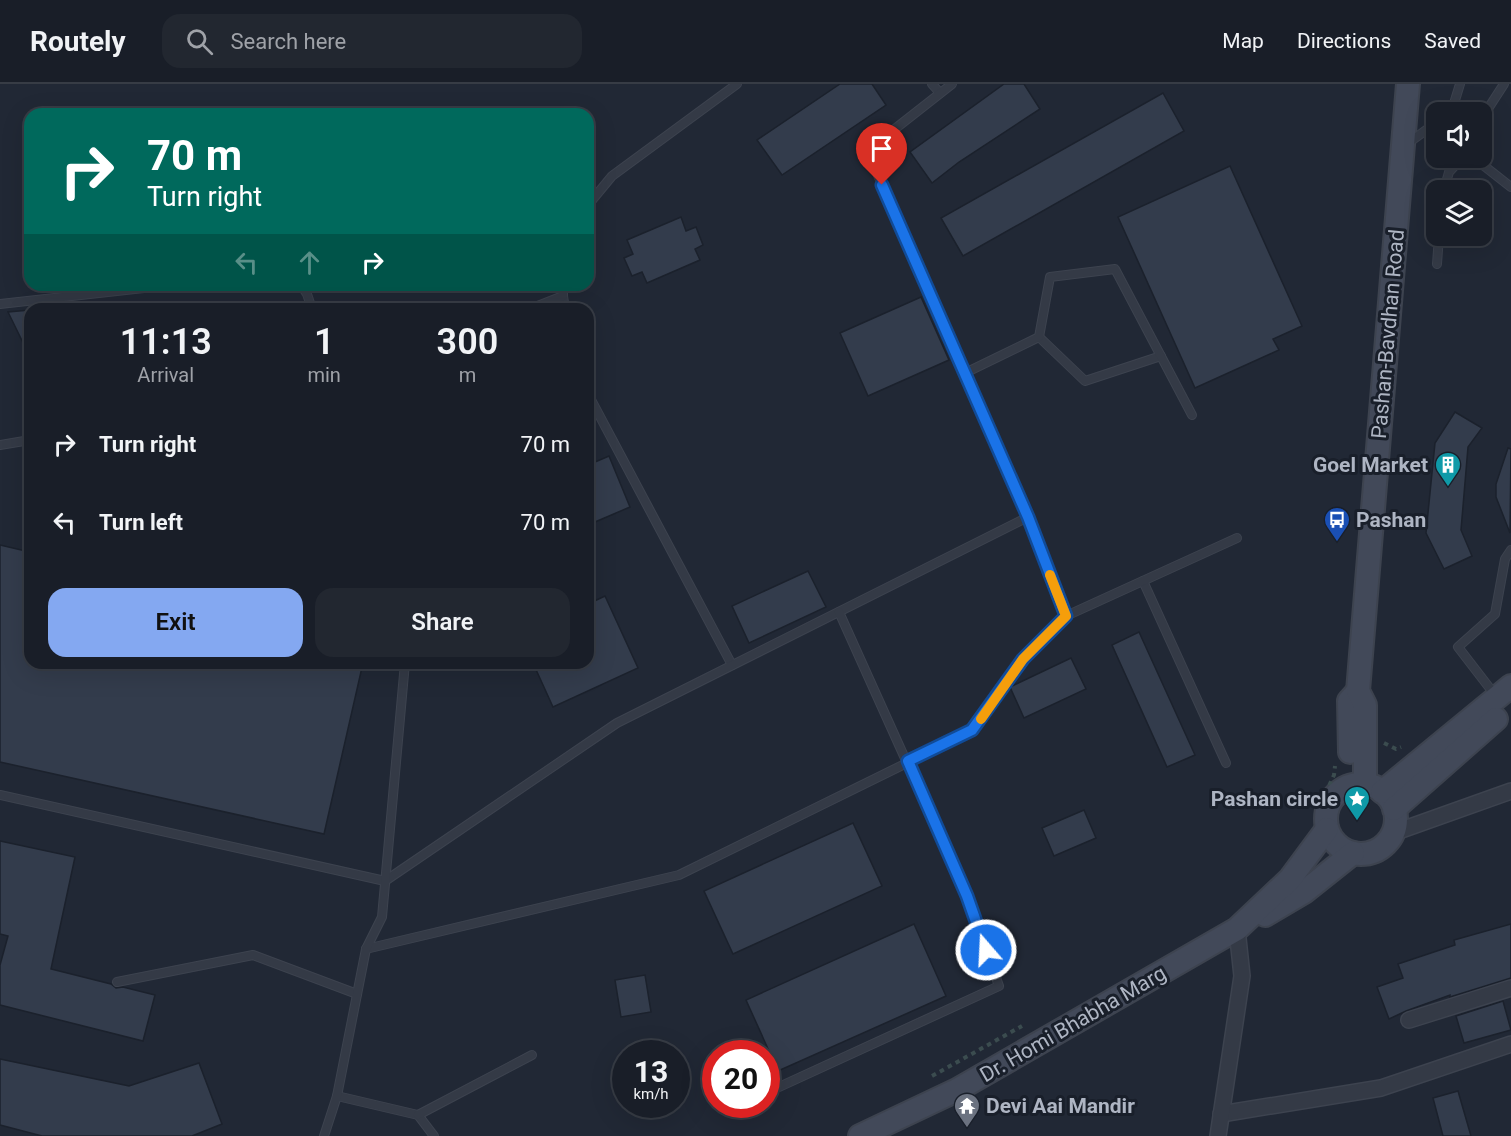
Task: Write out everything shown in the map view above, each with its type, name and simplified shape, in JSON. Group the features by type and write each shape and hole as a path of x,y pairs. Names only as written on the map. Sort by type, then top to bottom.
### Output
{"main road":[{"name":"Pashan-Bavdhan Road","path":"1373,793 1365,705 1358,691 1408,84"},
{"path":"1373,793 1396,821 1393,833 1377,850 1365,854 1353,853 1341,848 1322,822 1326,817 1328,805 1335,795 1373,793 1506,697"},
{"name":"Dr. Homi Bhabha Marg","path":"1243,924 1290,879 1322,822"},
{"name":"Dr. Homi Bhabha Marg","path":"860,1136 957,1090 1243,924 1266,915 1304,892 1353,853"}],"street":[{"path":"1393,833 1511,791"},
{"path":"1218,1136 1242,976 1243,924"},
{"path":"1409,1020 1511,988"},
{"path":"1221,1114 1381,1088 1511,1044"}],"lane":[{"path":"594,198 612,176 737,84"},
{"path":"932,84 940,93"},
{"path":"952,84 882,139 873,150 873,164 1028,517 1066,616"},
{"path":"1454,102 1460,84"},
{"path":"1492,103 1504,84"},
{"path":"1404,146 1426,130"},
{"path":"1487,168 1511,187"},
{"path":"1437,264 1438,246"},
{"path":"1039,337 1050,277 1115,269 1192,415"},
{"path":"0,304 117,291"},
{"path":"563,291 564,303"},
{"path":"545,303 563,296"},
{"path":"965,373 1039,337"},
{"path":"1039,337 1085,381 1161,356"},
{"path":"594,405 732,665"},
{"path":"0,445 24,441"},
{"path":"0,795 385,881 617,723 1028,517"},
{"path":"366,949 679,875 972,730 1023,659 1066,616 1237,538"},
{"path":"1506,697 1492,689 1458,647 1495,614 1505,559 1511,550"},
{"path":"1143,581 1226,763"},
{"path":"780,1087 999,986 967,896 839,612"},
{"path":"324,1136 337,1095 366,949 382,916 404,669"},
{"path":"117,982 253,955 357,994"},
{"path":"418,1115 532,1055"},
{"path":"337,1095 418,1115 434,1136"}],"path":[{"path":"1377,738 1396,749 1407,746"},
{"path":"1322,822 1335,764"},
{"path":"927,1079 1031,1021"}],"building":[{"path":"840,84 872,84 886,105 782,175 757,140"},
{"path":"1004,84 1024,84 1040,109 959,162 932,183 910,152"},
{"path":"1163,93 1184,131 963,256 941,218"},
{"path":"1230,166 1302,326 1273,339 1279,350 1195,388 1118,217"},
{"path":"681,217 686,231 696,227 703,245 695,249 700,260 647,283 642,272 632,276 624,258 633,254 627,240"},
{"path":"921,297 949,360 868,396 840,333"},
{"path":"24,311 24,345 8,312"},
{"name":"Goel Market","path":"1455,412 1482,428 1468,447 1461,530 1472,556 1444,569 1426,533 1435,443"},
{"path":"1508,448 1511,449 1510,533 1496,497 1496,484"},
{"path":"609,456 630,507 594,522 594,462"},
{"path":"0,545 24,551 24,669 362,669 324,834 0,762"},
{"path":"808,571 826,607 749,643 732,606"},
{"path":"605,596 638,668 553,707 536,669 594,669 594,601"},
{"path":"1139,632 1195,755 1167,767 1112,645"},
{"path":"1071,658 1086,689 1024,718 1010,687"},
{"path":"1084,810 1096,838 1054,856 1042,828"},
{"path":"853,823 882,886 733,954 704,891"},
{"path":"0,841 75,857 51,969 111,984 116,988 123,987 155,995 143,1041 0,1005 0,965 8,936 0,934"},
{"path":"914,924 946,996 780,1070 780,1040 764,1040 746,1000"},
{"path":"1511,924 1511,978 1450,997 1450,995 1389,1019 1377,987 1403,978 1398,964 1455,945 1454,940"},
{"path":"645,975 651,1012 621,1017 615,980"},
{"path":"1503,1001 1511,1030 1464,1043 1456,1016"},
{"path":"0,1059 129,1086 199,1063 222,1124 192,1136 42,1136 0,1125"},
{"path":"1458,1091 1471,1136 1443,1136 1433,1098"}],"slow traffic":[{"path":"981,719 1023,659 1066,616 1050,575"}],"place":[{"name":"Goel Market","path":"1448,488"},
{"name":"Pashan","path":"1337,543"},
{"name":"Pashan circle","path":"1357,822"},
{"name":"Devi Aai Mandir","path":"967,1129"}],"route":[{"path":"882,185 1028,517 1066,616 1023,659 972,730 908,761 967,896 986,950"}]}
